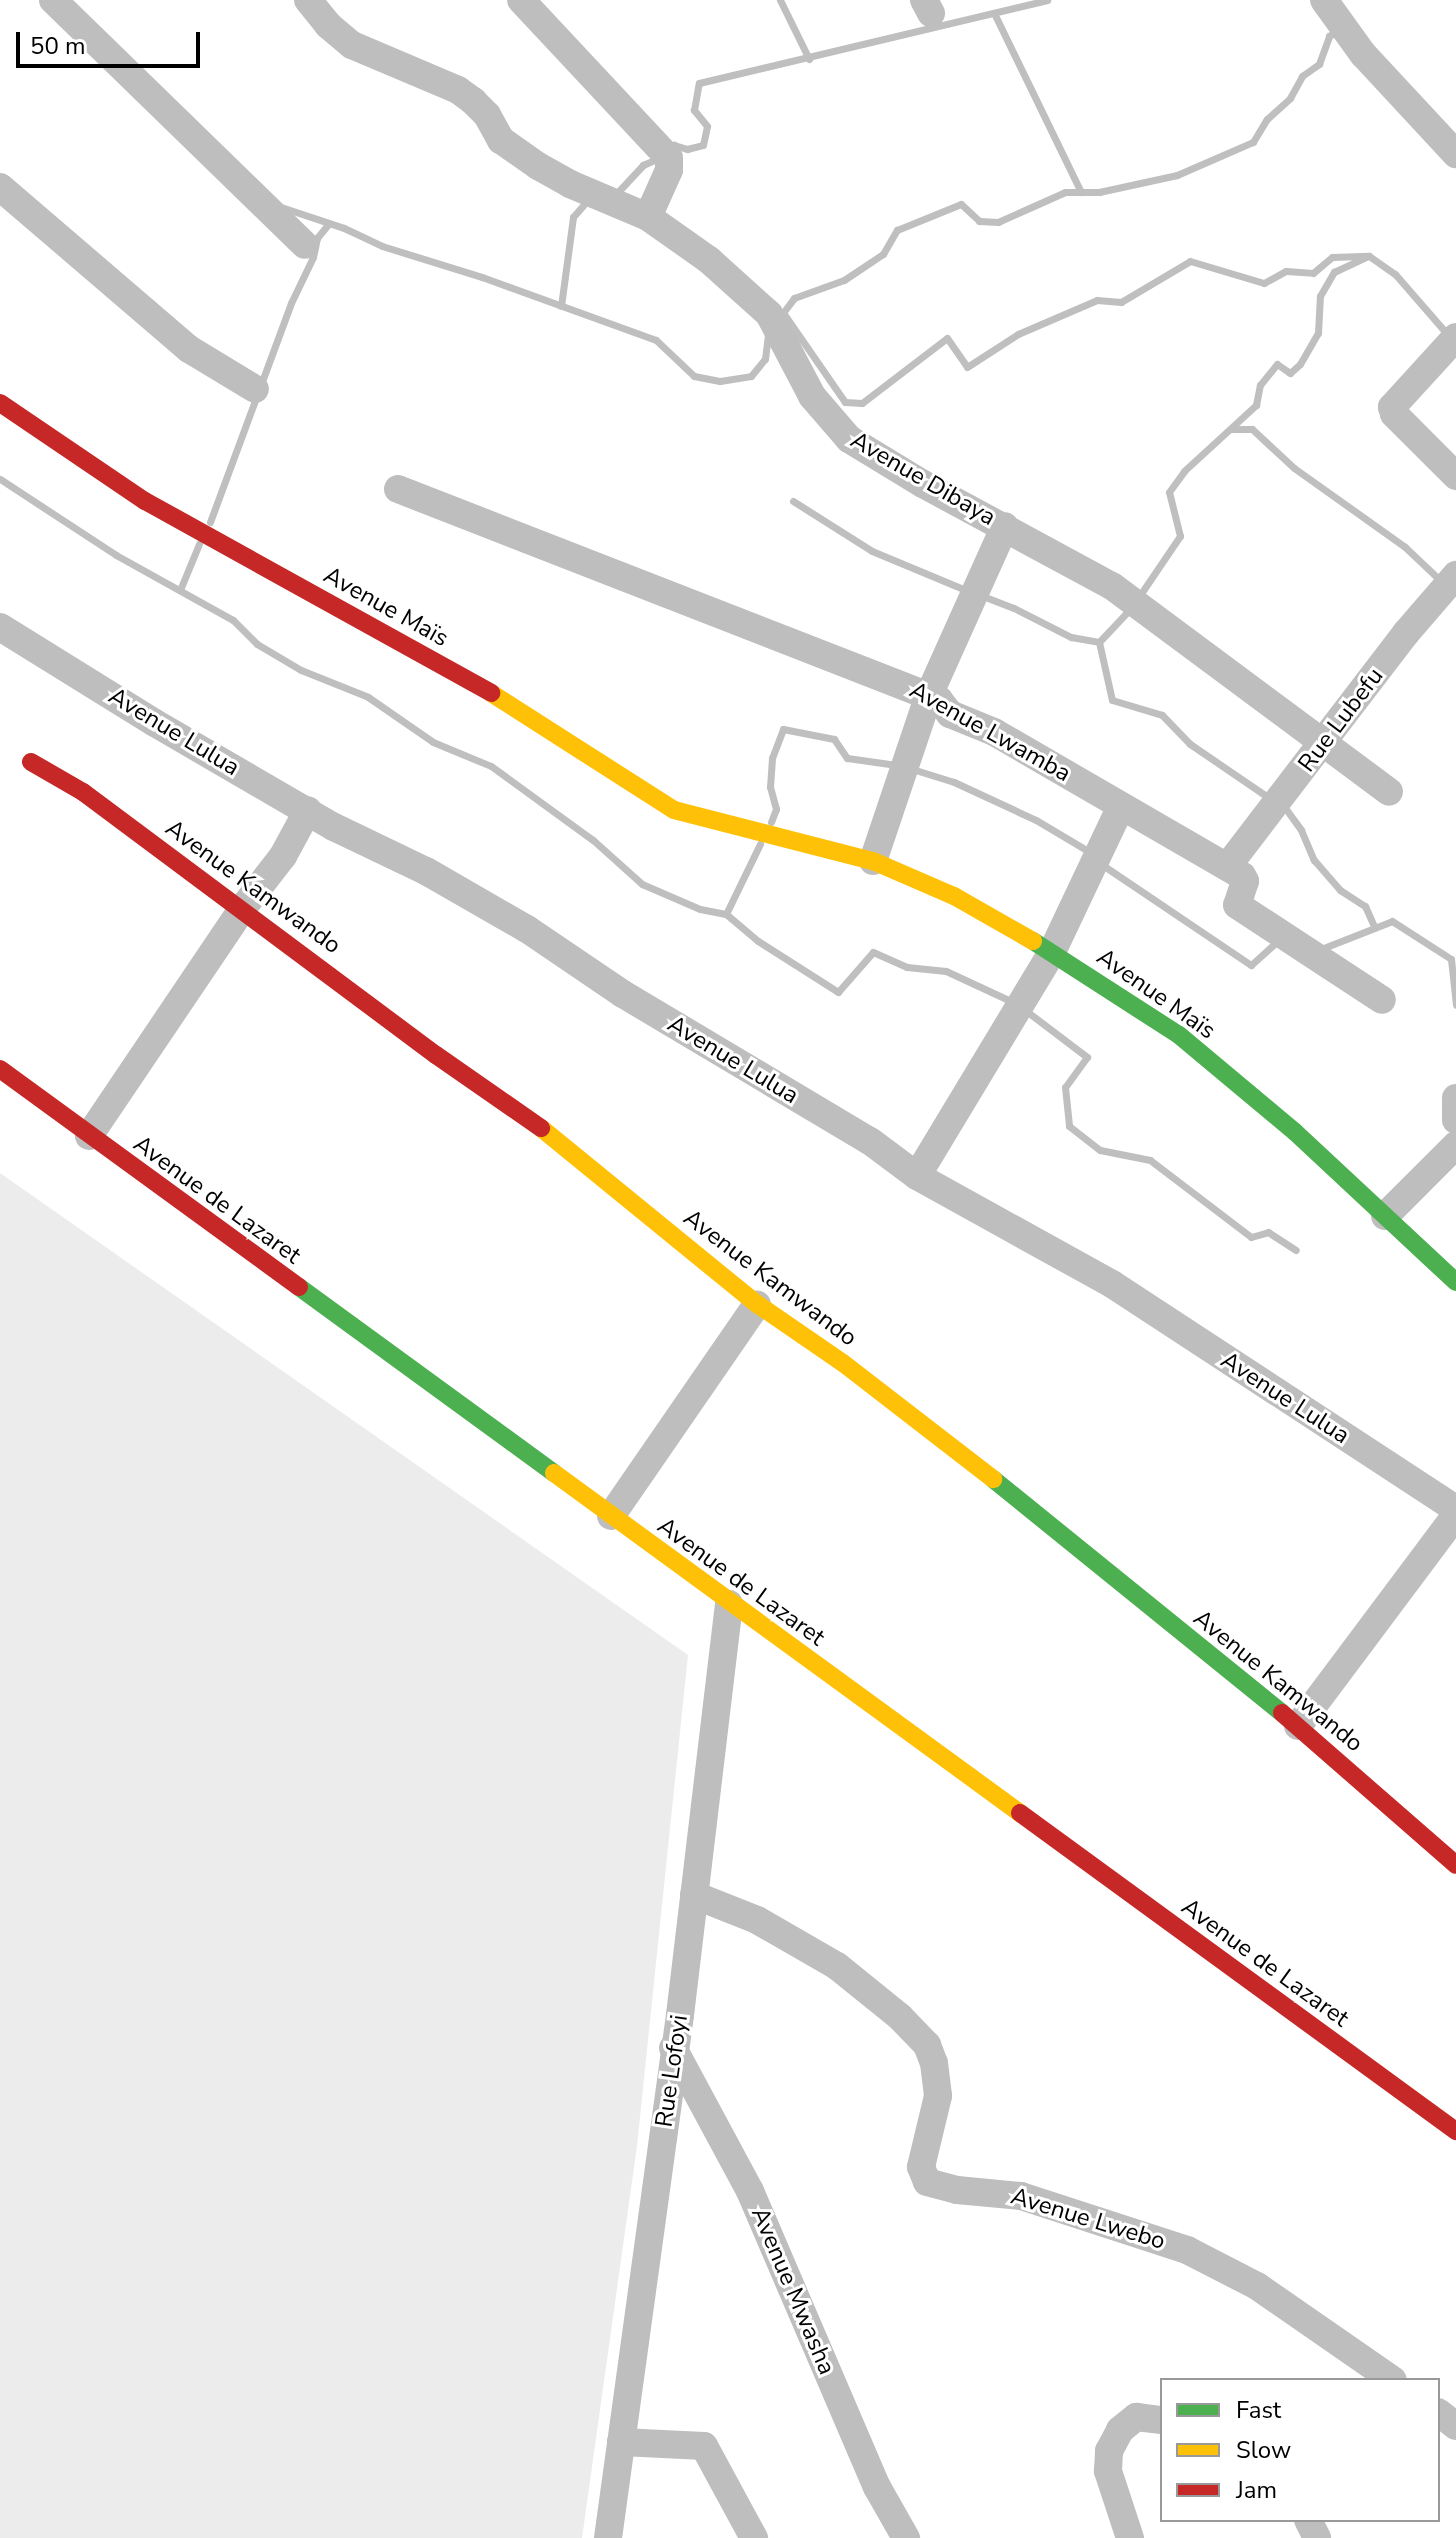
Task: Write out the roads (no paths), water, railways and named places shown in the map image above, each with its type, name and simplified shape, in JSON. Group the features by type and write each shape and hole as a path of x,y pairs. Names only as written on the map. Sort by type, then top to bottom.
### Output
{"street":[{"path":"53,0 305,245"},
{"name":"Avenue Dibaya","path":"308,0 328,25 352,45 458,90 487,115 501,140 538,166 570,184 648,217 709,260 769,314 812,396 849,439 923,484 1112,586 1389,792"},
{"path":"521,0 669,158 669,170 648,217"},
{"path":"1324,0 1363,54 1456,154"},
{"path":"0,187 189,349 255,389"},
{"path":"1456,337 1392,407 1394,414 1456,476"},
{"name":"Avenue Maïs","path":"0,403 145,501 480,686 674,810 873,861 954,896 1052,952 1179,1035 1295,1132 1456,1282"},
{"name":"Avenue Lwamba","path":"398,489 929,695 944,704 950,714 994,732 1227,867"},
{"path":"873,861 929,695 1005,526"},
{"name":"Rue Lubefu","path":"1227,867 1406,633 1456,575"},
{"name":"Avenue Lulua","path":"0,627 155,723 527,929 623,994 870,1141 917,1176 1112,1284 1456,1509"},
{"name":"Avenue Kamwando","path":"31,762 83,792 436,1055 478,1081 557,1139 757,1304 945,1439 1298,1726 1456,1865"},
{"path":"917,1176 1052,952 1121,806"},
{"path":"89,1136 242,909 283,856 308,810"},
{"path":"1227,867 1245,881 1237,905 1382,1000"},
{"name":"Avenue de Lazaret","path":"0,1069 729,1604 1456,2131"},
{"path":"1456,1098 1456,1120"},
{"path":"1385,1216 1456,1145"},
{"path":"611,1516 757,1304"},
{"path":"1298,1726 1456,1515"},
{"name":"Rue Lofoyi","path":"608,2538 694,1895 729,1604"},
{"name":"Avenue Lwebo","path":"694,1895 757,1920 837,1966 900,2017 927,2045 934,2063 938,2096 921,2167 927,2182 943,2188 1021,2196 1187,2250 1257,2286 1390,2378"},
{"name":"Avenue Mwasha","path":"673,2048 750,2191 877,2487 906,2538"},
{"path":"1440,2414 1456,2426"},
{"path":"1128,2534 1108,2471 1109,2451 1120,2430 1136,2417 1160,2420"},
{"path":"621,2442 704,2446 754,2538"}],"waterway":[{"path":"780,0 809,59"},
{"path":"670,149 674,145 687,149 703,145 707,126 694,110 699,83 1047,0"},
{"path":"994,13 1081,192"},
{"path":"779,318 794,298 844,280 883,254 897,230 961,204 979,221 998,222 1065,192 1099,192 1177,175 1253,142 1267,119 1290,98 1302,76 1319,64 1329,36 1338,30"},
{"path":"616,194 643,165 661,157"},
{"path":"561,306 573,217 587,201"},
{"path":"281,207 344,228 382,246 482,277 656,340 694,376 720,381 751,376 765,359 768,334"},
{"path":"210,522 291,303 313,257 317,238 329,223"},
{"path":"784,314 845,402 862,403 947,338 967,367 1018,334 1097,300 1121,302 1190,261 1264,283 1286,271 1313,273 1332,257 1369,256 1395,274 1448,335"},
{"path":"1138,598 1180,536 1169,492 1184,471 1256,405 1260,385 1277,364 1290,373 1300,364 1318,333 1320,296 1334,272 1369,256"},
{"path":"1232,429 1252,429 1294,468 1405,547 1443,583"},
{"path":"0,479 116,555 233,620 257,644 301,670 368,697 433,742 491,766 593,840 642,884 700,909 726,914 758,941 838,992 873,952 907,967 946,971 1015,1003"},
{"path":"793,501 872,551 968,591"},
{"path":"180,590 199,544"},
{"path":"980,595 1014,608 1071,637 1099,642 1131,608"},
{"path":"1099,642 1112,700 1162,715 1190,744 1272,800"},
{"path":"771,822 776,809 770,787 772,758 783,729 834,739 847,758 897,765"},
{"path":"909,768 954,782 1036,820 1093,854"},
{"path":"1283,805 1301,830 1314,860 1340,890 1365,906 1375,928"},
{"path":"726,914 760,844"},
{"path":"1101,864 1251,965 1279,940"},
{"path":"1321,949 1392,921 1451,959 1456,1005"},
{"path":"1025,1010 1087,1057 1065,1087 1069,1126 1100,1150 1150,1160 1251,1237 1268,1232 1296,1250"}]}
